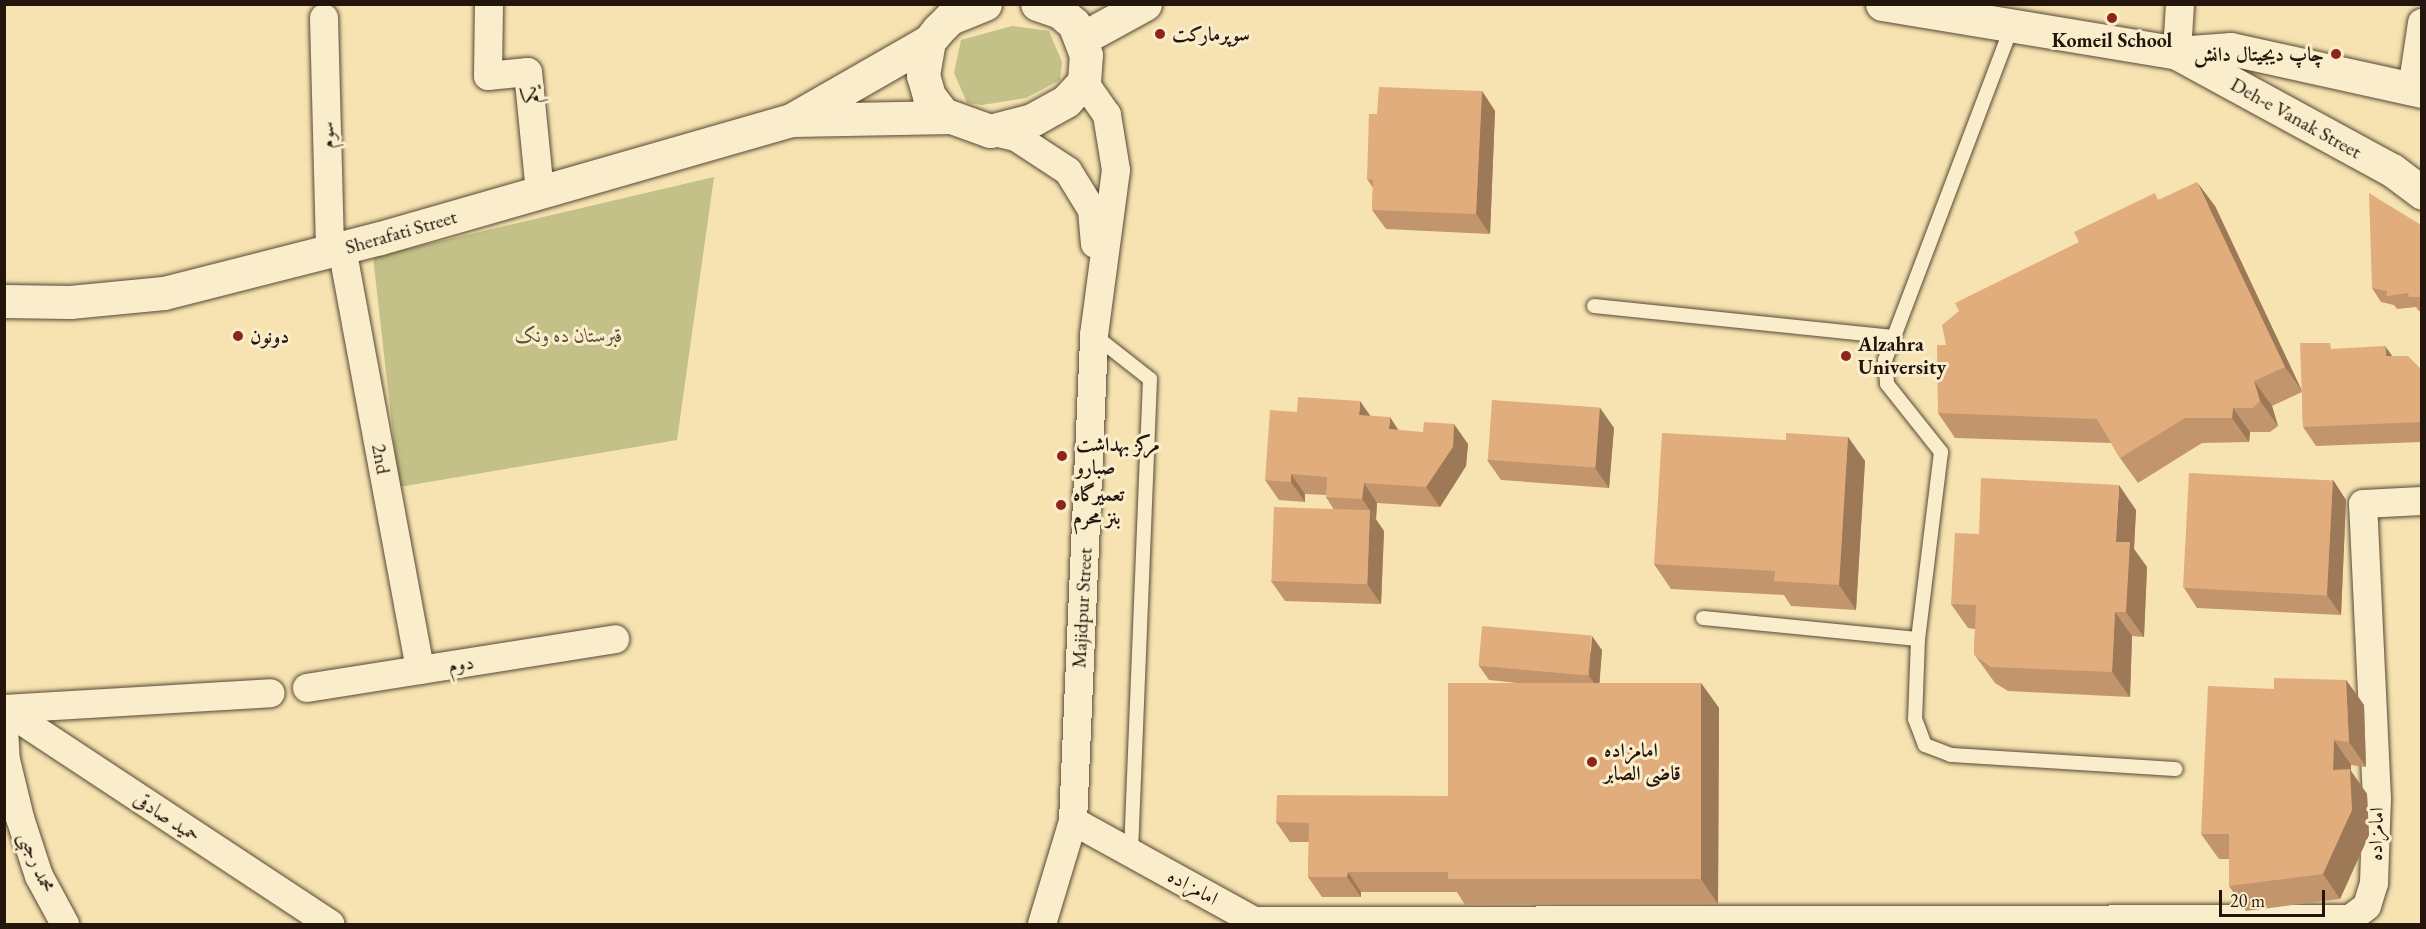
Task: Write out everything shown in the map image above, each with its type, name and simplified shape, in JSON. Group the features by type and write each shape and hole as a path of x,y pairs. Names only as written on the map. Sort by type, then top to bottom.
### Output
{"street":[{"name":"یکم","path":"489,4 488,76 528,72 540,192"},
{"path":"791,120 929,41 950,18 985,4"},
{"path":"990,131 1032,120 1066,101 1084,82 1087,71 1081,39 1074,24 1060,12 1037,4"},
{"path":"1081,39 1145,4"},
{"name":"Deh-e Vanak Street","path":"1882,4 2177,53 2392,170 2421,193"},
{"path":"2180,4 2177,53 2231,49 2417,90 2421,23"},
{"name":"سوم","path":"324,18 336,250"},
{"path":"929,41 923,75 929,96 950,117"},
{"path":"1084,82 1107,114 1115,148 1116,170 1098,288"},
{"path":"791,120 950,117 1016,137 1052,159 1079,186 1092,210 1098,288"},
{"name":"Sherafati Street","path":"4,301 70,302 164,293 336,250 791,120"},
{"name":"2nd","path":"336,250 420,670"},
{"name":"Majidpur Street","path":"1042,924 1073,821 1098,288"},
{"name":"امامزاده","path":"1073,821 1254,921 2350,919 2367,906 2374,883 2377,809 2363,504 2421,501"},
{"name":"دوم","path":"307,688 615,639"},
{"path":"4,709 271,693"},
{"name":"حمید صادقی","path":"4,709 330,924"},
{"name":"محمد رجبی","path":"4,727 6,760 20,819 39,876 65,924"}],"lane":[{"path":"2012,26 1884,360 1887,384 1941,452 1918,639 1915,719 1924,745 1951,755 2176,769"},
{"path":"1594,306 1893,337"},
{"path":"1095,335 1150,379 1131,851"},
{"path":"1703,618 1918,639"}],"green space":[{"path":"1012,26 1049,31 1062,62 1060,80 1026,98 982,105 967,103 954,73 961,40"},
{"name":"قبرستان ده ونک","path":"714,177 677,440 399,487 373,257"}],"building":[{"path":"1379,87 1482,91 1476,214 1372,210 1373,180 1367,179 1369,114 1377,114"},
{"path":"2197,182 2285,367 2254,381 2260,401 2253,408 2233,408 2232,418 2185,418 2120,458 2097,419 1938,413 1937,345 1946,345 1942,325 1959,311 1955,303 2079,242 2074,232 2155,193 2158,200"},
{"path":"2369,193 2421,225 2421,297 2409,297 2408,293 2387,296 2387,291 2372,288"},
{"path":"2300,343 2330,343 2331,349 2385,346 2386,356 2408,356 2421,369 2421,422 2303,427"},
{"path":"1298,397 1360,401 1359,415 1390,417 1389,429 1423,432 1424,422 1454,424 1453,447 1426,487 1364,483 1362,499 1326,497 1327,477 1291,474 1291,482 1265,480 1270,410 1297,412"},
{"path":"1492,400 1600,408 1596,467 1488,460"},
{"path":"1662,433 1786,440 1786,433 1848,437 1839,585 1774,581 1775,571 1654,564"},
{"path":"2189,473 2333,481 2327,595 2183,588"},
{"path":"1981,478 2119,485 2116,542 2130,542 2126,612 2115,612 2112,672 1991,667 1974,654 1976,605 1951,604 1955,533 1979,534"},
{"path":"1274,507 1370,510 1367,584 1271,581"},
{"path":"1482,626 1592,636 1588,675 1479,666"},
{"path":"2274,678 2346,680 2349,742 2334,740 2333,770 2350,769 2352,810 2323,874 2229,886 2229,834 2201,834 2208,686 2274,689"},
{"name":"امامزاده قاضی الصابر","path":"1448,683 1701,683 1701,879 1448,879"},
{"path":"1277,795 1448,796 1448,872 1348,872 1347,877 1308,877 1309,823 1276,822"}],"place":[{"name":"Komeil School","path":"2112,18"},
{"name":"سوپرمارکت","path":"1160,34"},
{"name":"چاپ دیجیتال دانش","path":"2336,54"},
{"name":"دونون","path":"238,336"},
{"name":"Alzahra University","path":"1846,356"},
{"name":"مرکز بهداشت صبارو","path":"1062,456"},
{"name":"تعمیرگاه بنز محرم","path":"1061,505"},
{"name":"امامزاده قاضی الصابر","path":"1592,762"}]}
